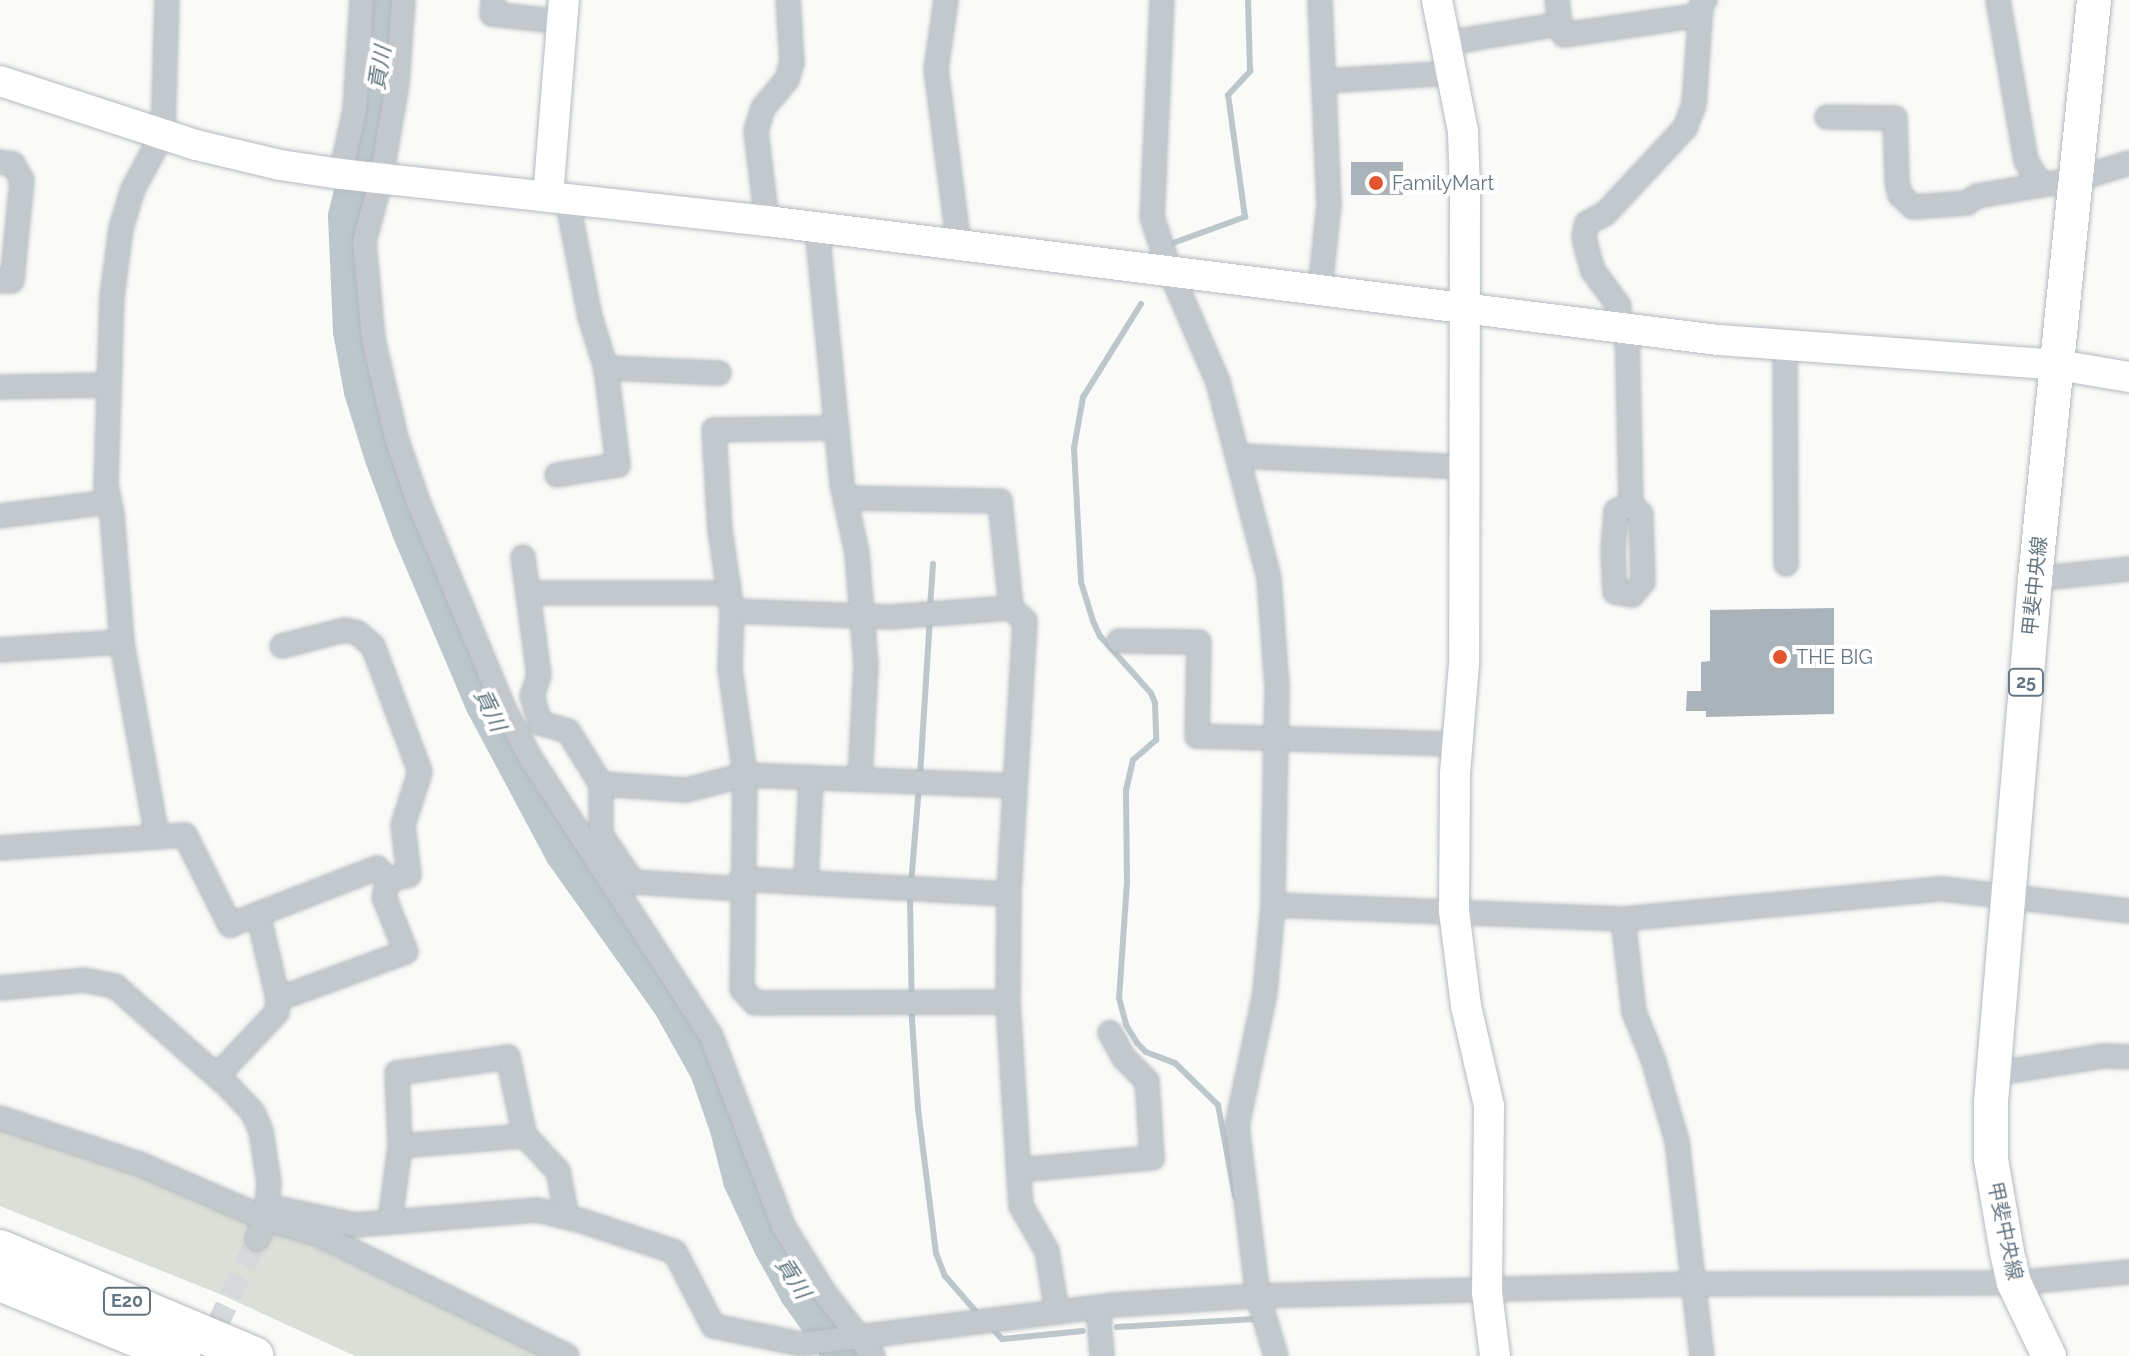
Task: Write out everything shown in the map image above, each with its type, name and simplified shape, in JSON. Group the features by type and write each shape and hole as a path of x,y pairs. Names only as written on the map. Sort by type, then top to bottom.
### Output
{"highway":[{"name":"E20","path":"0,1249 254,1356"},
{"name":"E20","path":"0,1282 181,1356"}],"main road":[{"name":"甲斐中央線","path":"2049,1356 2014,1283 1991,1159 1992,1074 2035,579 2094,0"}],"street":[{"path":"157,837 122,642 106,485 112,297 121,228 132,191 163,133 167,0"},
{"path":"341,174 355,110 362,0"},
{"path":"403,0 397,84 364,242 376,352 396,438 418,502 484,669 531,759 711,1036 783,1226 824,1292 873,1356"},
{"path":"493,0 492,14 563,11 558,198 606,368 618,465 557,475"},
{"path":"767,221 756,131 763,108 787,79 792,63 788,0"},
{"path":"946,0 936,69 959,245"},
{"path":"1162,0 1152,217 1170,271 1218,382 1269,578 1277,688 1273,905 1265,993 1237,1126 1250,1297 1276,1356"},
{"path":"1320,0 1329,204 1320,289"},
{"path":"1437,0 1454,73 1463,131 1466,307 1464,664 1457,744 1454,911 1466,1006 1489,1106 1487,1292 1495,1356"},
{"path":"1557,0 1564,35 1703,8 1694,105 1685,128 1605,214 1587,223 1584,236 1593,271 1619,306 1631,505"},
{"path":"1998,0 2026,161 2041,185"},
{"path":"1447,43 1560,24"},
{"path":"1324,81 1454,73"},
{"path":"0,81 163,133 280,165 341,174 767,221 1622,329 1785,345 2058,365 2129,377"},
{"path":"1827,117 1895,118 1897,182 1900,195 1913,207 1967,203 1977,196 2077,179 2129,163"},
{"path":"0,162 13,164 22,180 12,281 0,281"},
{"path":"817,228 845,498 857,553 866,664 860,780"},
{"path":"1785,345 1786,564"},
{"path":"2058,365 2129,353"},
{"path":"606,368 719,373"},
{"path":"0,387 109,385"},
{"path":"837,428 714,430 720,530 731,602 730,669 745,775 741,884 742,989 755,1003 1008,1002"},
{"path":"1239,456 1463,467"},
{"path":"845,498 1000,501 1011,608 1025,621 1009,894 1008,1002 1021,1206 1047,1251 1057,1312"},
{"path":"0,516 109,502"},
{"path":"523,557 539,675 532,696 540,723 568,731 601,784 601,835 633,882 806,882 1009,894"},
{"path":"2035,579 2129,569"},
{"path":"528,593 731,602 861,616 1011,608"},
{"path":"282,646 345,630 358,633 373,646 420,772 403,825 409,875 388,880"},
{"path":"1119,641 1199,642 1197,736 1457,744"},
{"path":"0,650 122,642"},
{"path":"601,784 686,790 745,775 1015,786"},
{"path":"806,882 811,778"},
{"path":"0,848 185,835 230,925 377,868 388,880"},
{"path":"278,999 406,952 384,897 388,880"},
{"path":"1273,905 1623,919 1943,889 2129,911"},
{"path":"217,1076 277,1012 278,999 258,914"},
{"path":"1623,919 1634,1012 1653,1059 1677,1141 1687,1249 1696,1284 1702,1356"},
{"path":"0,988 84,980 115,986 217,1076 253,1113 261,1131 269,1183 264,1221"},
{"path":"1019,1170 1152,1158 1147,1081 1124,1058 1110,1033"},
{"path":"1992,1074 2105,1056 2129,1057"},
{"path":"390,1222 400,1146 397,1073 508,1057 525,1136 558,1171 567,1217"},
{"path":"0,1118 142,1165 264,1221 318,1234 567,1356"},
{"path":"400,1146 525,1136"},
{"path":"264,1221 355,1225 537,1210 567,1217 675,1252 713,1326 802,1350 856,1334 1098,1307 1250,1297 1696,1284 2014,1283 2129,1272"},
{"path":"1098,1307 1102,1356"}],"shaded area":[{"path":"0,1129 83,1153 332,1249 547,1356 355,1356 222,1295 0,1206"}],"building":[{"path":"1351,162 1403,162 1403,195 1351,195"},
{"path":"1834,608 1834,714 1706,717 1706,711 1686,711 1687,691 1701,691 1701,662 1710,661 1710,610"}],"waterway":[{"name":"貢川","path":"385,0 385,57 347,216 352,331 363,391 384,458 411,531 485,705 564,853 672,1005 709,1071 742,1180 772,1245 798,1292 843,1356"},
{"path":"1173,243 1245,217 1228,95 1250,71 1248,0"},
{"path":"1141,304 1083,397 1074,448 1081,582 1093,621 1100,636 1151,693 1155,703 1156,740 1133,760 1126,790 1127,882 1119,998 1126,1025 1138,1044 1146,1052 1175,1063 1218,1105 1235,1196"},
{"path":"930,608 933,564"},
{"path":"920,776 930,619"},
{"path":"911,884 919,787"},
{"path":"910,895 912,1020 918,1109 936,1253 945,1276 979,1315"},
{"path":"1117,1327 1255,1319"},
{"path":"990,1326 1002,1339 1083,1331"}],"tunnel":[{"path":"203,1356 257,1239"}],"place":[{"name":"FamilyMart","path":"1376,183"},
{"name":"THE BIG","path":"1780,657"}]}
